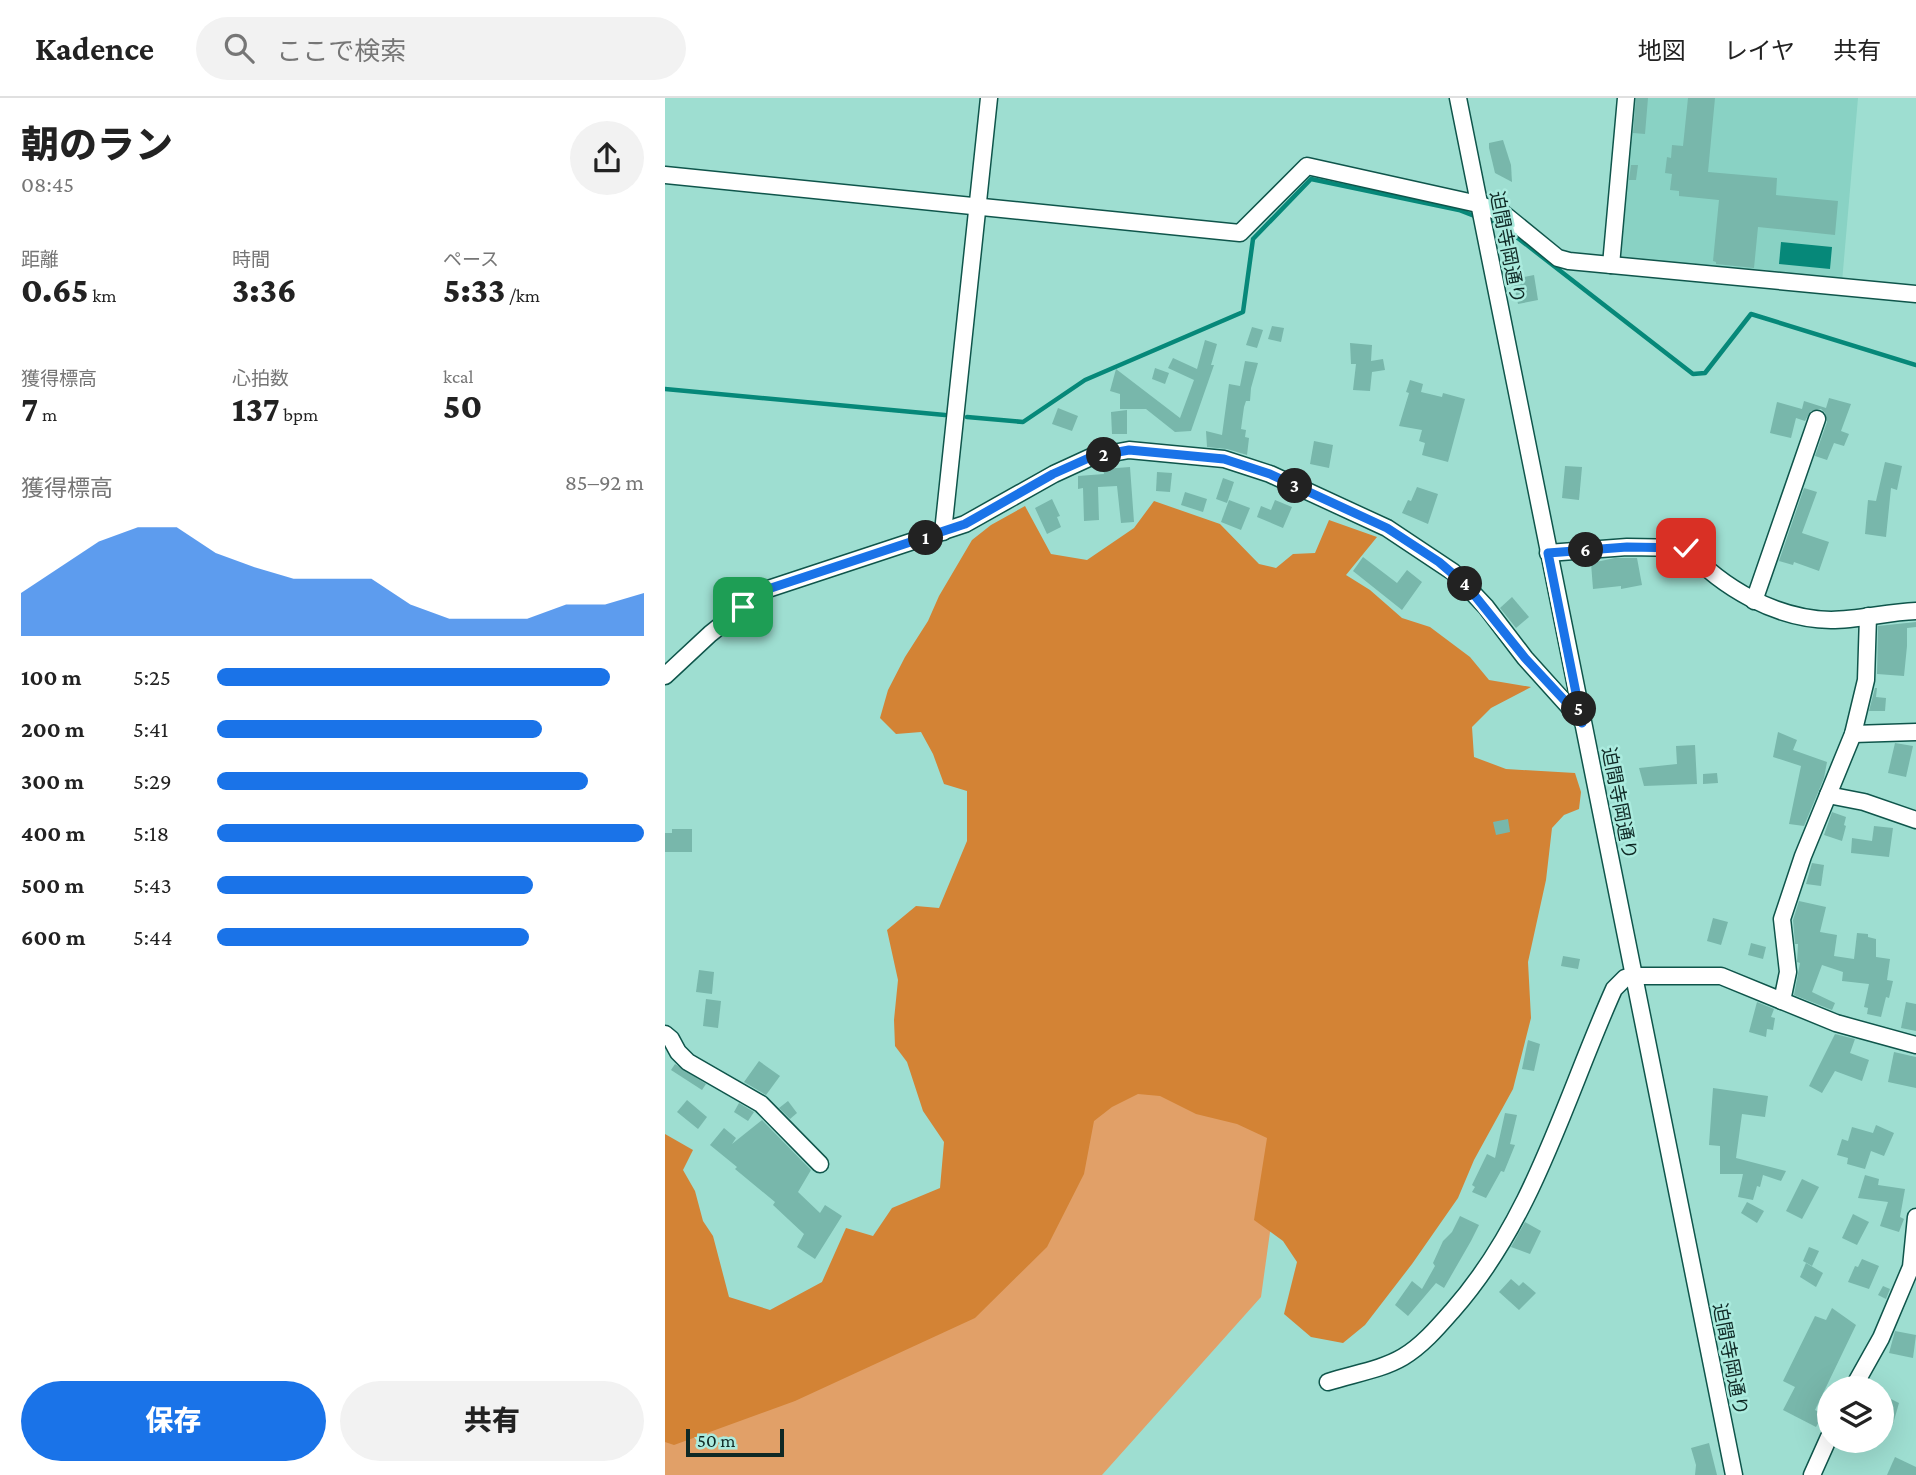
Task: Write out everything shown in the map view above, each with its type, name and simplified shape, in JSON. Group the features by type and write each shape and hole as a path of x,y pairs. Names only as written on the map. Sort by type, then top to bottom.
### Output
{"street":[{"path":"943,532 989,98"},
{"name":"迫間寺岡通り","path":"1458,98 1734,1475"},
{"path":"1611,265 1626,98"},
{"path":"665,174 1240,233 1307,166 1478,204 1504,214 1559,258 1569,261 1916,295"},
{"path":"1754,601 1817,419"},
{"path":"665,676 710,634 765,590 965,524 1053,474 1091,457 1129,450 1224,459 1270,474 1387,528 1439,562 1467,586 1532,667 1582,723"},
{"path":"1548,553 1627,547 1686,548 1701,566 1754,601 1799,616 1831,620 1916,611"},
{"path":"1781,1001 1788,972 1782,919 1803,856 1853,734 1867,680 1868,616"},
{"path":"1853,734 1916,732"},
{"path":"1828,795 1864,802 1916,820"},
{"path":"1328,1382 1404,1357 1440,1325 1463,1299 1499,1250 1514,1224 1538,1174 1614,989 1625,978 1721,976 1836,1023 1916,1045"},
{"path":"665,1034 688,1062 761,1104 820,1164"},
{"path":"1860,1376 1881,1338 1911,1267 1916,1217"},
{"path":"1812,1475 1822,1453"}],"shaded area":[{"path":"1632,98 1858,98 1842,282 1617,260"},
{"path":"1781,242 1832,247 1830,269 1779,264"},
{"path":"1154,501 1220,524 1259,564 1276,568 1293,554 1315,553 1329,520 1377,537 1346,575 1370,590 1402,618 1430,627 1470,657 1489,680 1531,687 1491,708 1472,727 1474,757 1506,769 1575,773 1581,792 1579,809 1564,815 1552,828 1546,880 1528,962 1531,1018 1513,1089 1474,1160 1458,1198 1365,1325 1343,1343 1311,1337 1284,1314 1297,1262 1283,1241 1254,1220 1267,1138 1237,1124 1196,1114 1160,1096 1138,1094 1112,1107 1094,1121 1084,1174 1047,1247 975,1318 795,1401 674,1445 665,1442 665,1134 693,1150 683,1170 695,1191 703,1221 713,1236 729,1297 770,1310 822,1282 846,1228 873,1236 892,1208 940,1188 944,1142 923,1111 907,1062 895,1046 894,1020 898,980 887,930 916,906 939,908 967,841 967,791 944,784 921,732 896,734 880,718 888,690 905,657 972,540 991,525 1025,506 1051,554 1087,560 1134,528"},
{"path":"1047,1022 1287,1109 1261,1297 1102,1475 665,1475 665,1344 719,1334 939,1241"}],"building":[{"path":"1636,98 1648,98 1645,134 1633,133"},
{"path":"1688,98 1715,98 1708,172 1777,178 1776,195 1838,201 1835,235 1758,227 1754,268 1716,264 1713,261 1719,200 1679,196 1679,191 1670,190 1672,174 1665,173 1667,157 1671,158 1672,145 1683,146"},
{"path":"1503,140 1511,165 1512,182 1495,173 1489,148 1489,143"},
{"path":"1631,165 1638,165 1636,180 1629,180"},
{"path":"1534,275 1538,300 1518,304 1513,279"},
{"path":"1272,326 1284,328 1281,342 1268,339"},
{"path":"1252,327 1263,330 1257,348 1246,345"},
{"path":"1205,340 1217,344 1211,365 1214,365 1191,431 1175,432 1146,409 1120,409 1120,394 1110,391 1116,369 1180,418 1194,380 1168,368 1173,358 1197,369"},
{"path":"1350,343 1372,345 1371,361 1383,359 1385,370 1372,372 1370,391 1353,390 1356,364 1351,364"},
{"path":"1245,361 1258,363 1250,401 1246,401 1244,407 1241,429 1246,430 1245,437 1249,438 1247,455 1207,447 1206,431 1222,435 1229,384 1240,386"},
{"path":"1155,368 1169,373 1165,384 1152,379"},
{"path":"1410,380 1423,384 1421,392 1442,397 1443,393 1465,399 1448,462 1422,455 1425,443 1419,441 1422,430 1399,426"},
{"path":"1829,398 1851,404 1841,431 1849,434 1844,446 1834,443 1827,460 1815,456 1827,422 1821,409 1811,411 1805,421 1796,418 1791,438 1770,433 1777,402 1802,409 1804,401 1826,408"},
{"path":"1058,408 1078,416 1072,431 1052,424"},
{"path":"1127,410 1127,434 1112,434 1111,412"},
{"path":"1314,441 1333,445 1329,468 1310,464"},
{"path":"1885,462 1902,466 1897,490 1891,488 1886,537 1865,534 1868,500 1876,501"},
{"path":"1565,466 1582,467 1579,500 1562,498"},
{"path":"1130,467 1134,522 1121,523 1117,486 1098,487 1099,520 1084,521 1083,488 1078,489 1078,476 1104,474 1103,469"},
{"path":"1157,472 1172,473 1170,492 1156,491"},
{"path":"1223,478 1234,482 1227,503 1216,499"},
{"path":"1417,487 1438,494 1428,524 1402,513"},
{"path":"1804,488 1817,492 1802,533 1829,542 1819,571 1794,562 1793,565 1779,561"},
{"path":"1185,492 1207,499 1203,512 1181,505"},
{"path":"1052,499 1060,516 1057,517 1061,527 1047,534 1035,508"},
{"path":"1229,500 1250,508 1241,530 1221,522"},
{"path":"1275,500 1292,507 1283,528 1257,517 1261,506 1271,510"},
{"path":"1363,557 1397,583 1407,570 1422,582 1402,610 1353,571"},
{"path":"1615,558 1637,558 1642,585 1621,589 1621,586 1593,589 1591,563"},
{"path":"1512,597 1529,617 1516,628 1500,608"},
{"path":"1916,622 1916,627 1907,628 1904,676 1877,674 1878,626"},
{"path":"1875,688 1876,697 1886,698 1885,711 1869,711"},
{"path":"1778,732 1797,740 1793,750 1827,762 1824,778 1804,826 1789,824 1801,766 1773,757"},
{"path":"1895,743 1913,746 1906,777 1888,773"},
{"path":"1695,745 1697,784 1644,786 1639,768 1677,764 1676,746"},
{"path":"1717,773 1718,783 1703,784 1703,774"},
{"path":"1832,812 1846,817 1842,841 1824,835"},
{"path":"1508,819 1510,832 1496,835 1493,822"},
{"path":"1874,826 1893,828 1889,857 1851,853 1852,838 1872,841"},
{"path":"672,829 692,829 692,852 665,852 665,833 672,833"},
{"path":"1812,863 1824,865 1821,886 1806,884"},
{"path":"1799,901 1826,907 1820,932 1837,935 1834,956 1854,959 1857,933 1868,934 1868,937 1876,939 1876,957 1890,959 1887,980 1893,981 1881,1017 1867,1014 1868,1008 1864,1007 1869,984 1842,981 1843,972 1822,965 1812,992 1835,1003 1832,1010 1794,995 1800,963 1797,962 1798,944 1795,944 1793,920"},
{"path":"1713,918 1728,922 1721,945 1707,941"},
{"path":"1751,943 1766,947 1763,959 1748,955"},
{"path":"1563,956 1580,959 1578,969 1561,966"},
{"path":"699,970 714,972 712,994 696,992"},
{"path":"706,999 721,1001 718,1028 703,1026"},
{"path":"1757,1002 1774,1009 1771,1017 1775,1018 1773,1030 1767,1029 1766,1037 1749,1032"},
{"path":"1906,1002 1916,1004 1916,1031 1901,1028"},
{"path":"1835,1034 1855,1039 1850,1053 1869,1060 1862,1081 1835,1071 1822,1093 1809,1086"},
{"path":"1528,1040 1540,1044 1534,1071 1522,1069"},
{"path":"1894,1052 1916,1057 1916,1088 1888,1082"},
{"path":"759,1061 780,1076 766,1095 744,1082"},
{"path":"675,1064 706,1084 702,1090 671,1070"},
{"path":"1713,1088 1768,1096 1765,1117 1742,1114 1736,1158 1786,1171 1781,1181 1763,1175 1753,1200 1738,1197 1743,1174 1720,1174 1720,1146 1709,1145"},
{"path":"687,1100 707,1117 698,1129 677,1112"},
{"path":"788,1101 797,1113 790,1119 779,1108"},
{"path":"739,1103 754,1112 748,1121 734,1112"},
{"path":"1505,1113 1517,1115 1510,1144 1515,1145 1504,1172 1501,1171 1486,1198 1472,1192 1475,1187 1472,1185 1487,1154 1495,1158"},
{"path":"762,1120 811,1170 798,1192 820,1213 825,1205 842,1216 815,1259 797,1247 804,1234 773,1205 775,1202 710,1145 724,1128 736,1138 732,1144"},
{"path":"1876,1125 1894,1133 1884,1156 1871,1151 1865,1169 1847,1164 1848,1158 1837,1155 1842,1139 1848,1141 1852,1127 1873,1133"},
{"path":"1865,1175 1879,1179 1878,1185 1905,1189 1900,1217 1904,1219 1899,1232 1880,1226 1888,1202 1858,1198"},
{"path":"1802,1179 1819,1187 1802,1219 1786,1211"},
{"path":"1747,1202 1764,1211 1757,1223 1741,1213"},
{"path":"1853,1214 1869,1222 1857,1245 1842,1238"},
{"path":"1460,1216 1479,1225 1471,1241 1444,1288 1436,1283 1408,1316 1395,1305 1412,1281 1422,1289 1435,1266 1433,1263 1443,1241 1452,1232"},
{"path":"1525,1222 1541,1231 1530,1254 1511,1247"},
{"path":"1809,1247 1819,1251 1812,1266 1803,1261"},
{"path":"1862,1259 1879,1266 1869,1289 1848,1282 1855,1266 1858,1267"},
{"path":"1806,1263 1823,1273 1816,1287 1800,1277"},
{"path":"1511,1279 1519,1286 1523,1282 1536,1293 1519,1310 1499,1292"},
{"path":"1883,1286 1890,1289 1886,1299 1878,1295"},
{"path":"1832,1308 1856,1325 1831,1376 1817,1376 1816,1427 1783,1410 1795,1387 1783,1381 1815,1316 1826,1320"},
{"path":"1895,1331 1916,1335 1913,1358 1889,1353"},
{"path":"1894,1400 1899,1403 1894,1420"},
{"path":"1709,1443 1717,1475 1695,1475 1696,1465 1691,1448"},
{"path":"1895,1457 1916,1467 1916,1475 1887,1475"}],"waterway":[{"path":"967,417 1023,422 1085,380 1243,312 1253,239 1311,179 1459,210 1477,217"},
{"path":"1485,220 1505,228 1693,374 1705,373 1751,314 1916,365"},
{"path":"665,389 945,415"}],"route":[{"path":"743,607 765,590 965,524 1053,474 1091,457 1129,450 1224,459 1270,474 1387,528 1453,572 1486,607 1525,658 1582,723 1548,553 1627,547 1686,548"}]}
